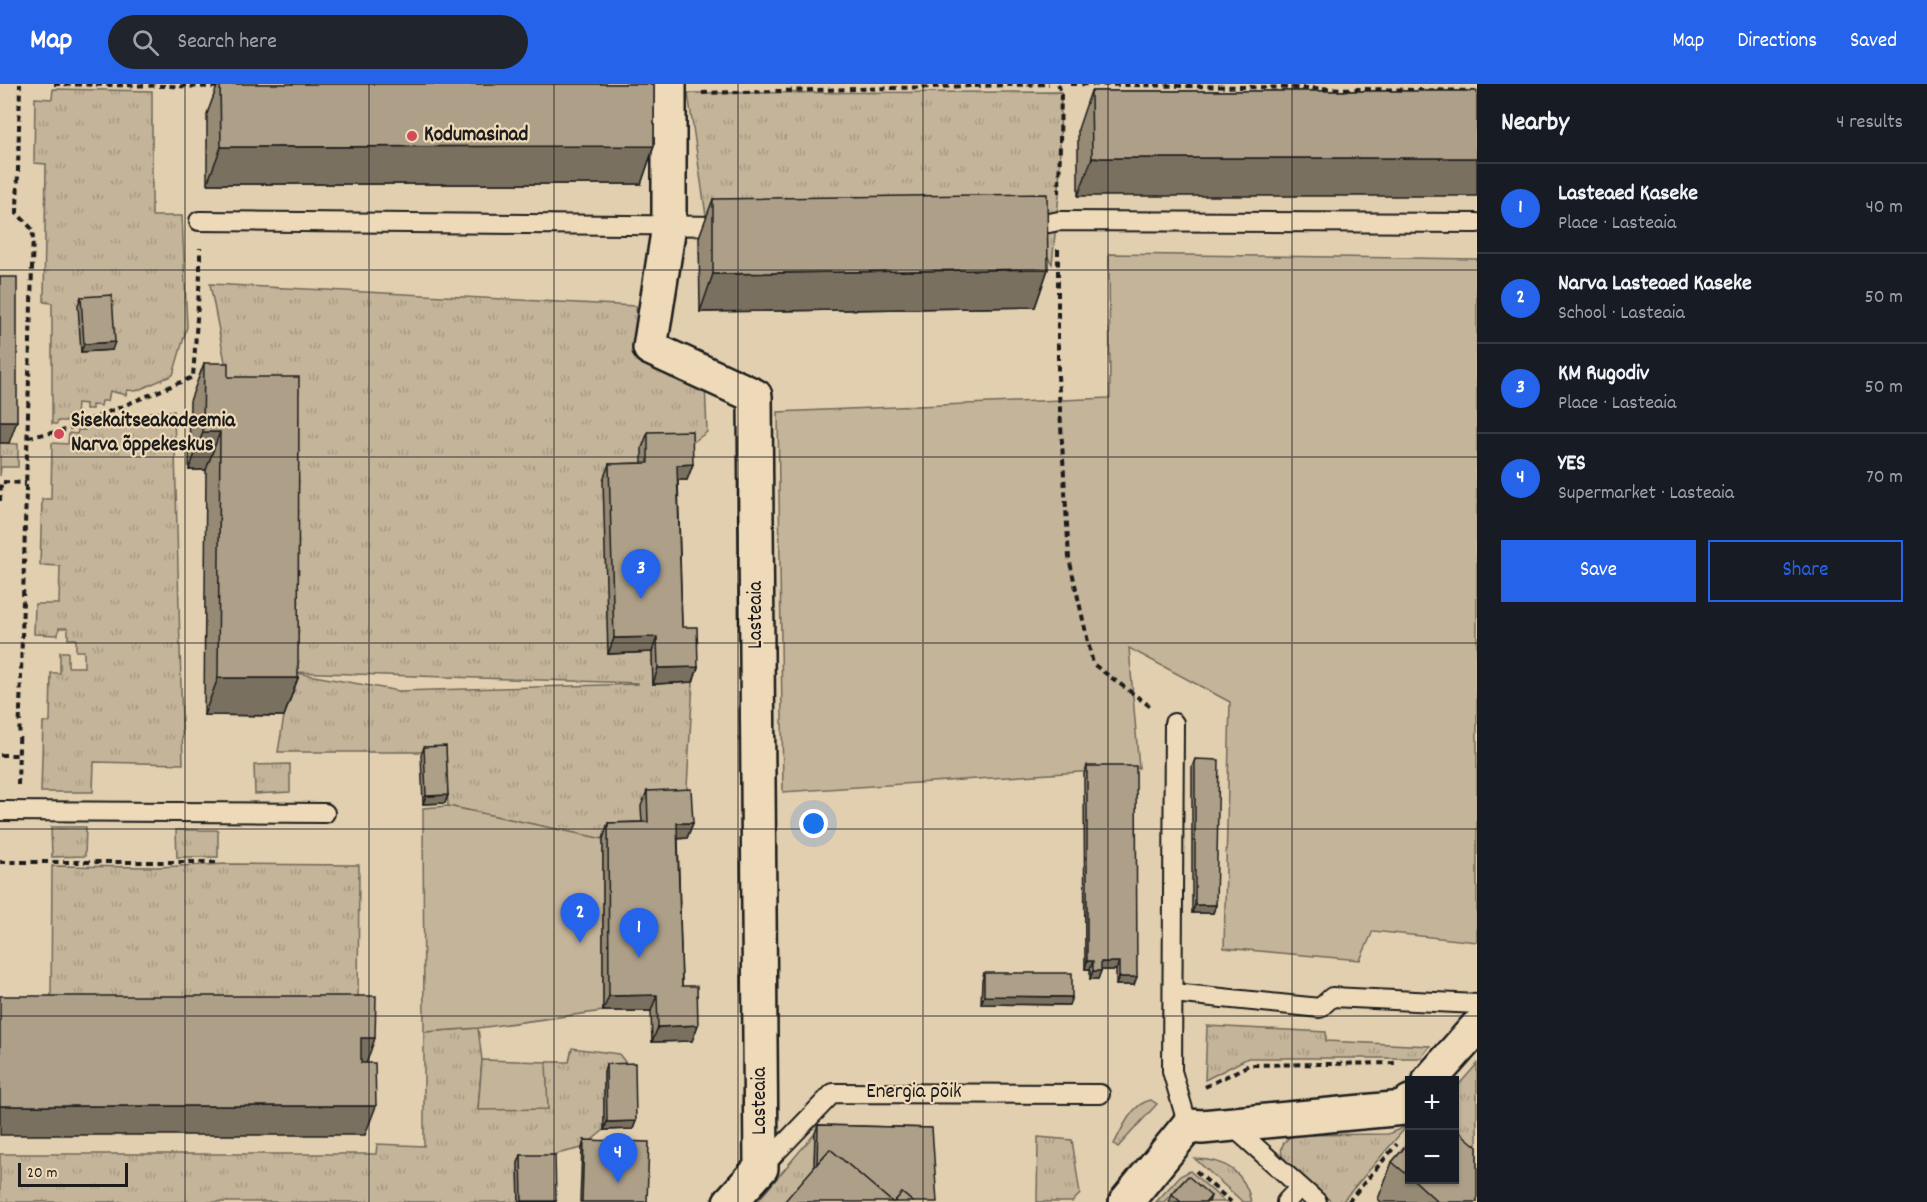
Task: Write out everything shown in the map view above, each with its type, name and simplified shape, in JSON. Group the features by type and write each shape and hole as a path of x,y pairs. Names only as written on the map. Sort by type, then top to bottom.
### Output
{"street":[{"name":"Lasteaia","path":"669,87 669,226 650,348 755,396 761,1168"},
{"path":"1434,1076 1477,1028"},
{"path":"1126,1202 1188,1126 1405,1107"},
{"path":"730,1202 761,1168"}],"lane":[{"path":"199,221 740,226"},
{"path":"1003,225 1039,225 1059,221 1477,223"},
{"path":"1174,723 1172,1071 1188,1126"},
{"path":"9,811 325,813"},
{"path":"1173,993 1320,1008 1332,997 1477,1004"},
{"name":"Energia põik","path":"761,1168 833,1093 1100,1094"},
{"path":"1230,1124 1317,1202"},
{"path":"1286,1202 1300,1187"}],"path":[{"path":"9,811 19,755 33,230 17,213 20,84"},
{"path":"54,84 226,87"},
{"path":"669,87 688,93 1049,84"},
{"path":"1058,84 1061,92 1058,376 1069,558 1093,664 1174,723"},
{"path":"1071,84 1477,92"},
{"path":"28,437 62,431 193,377 200,275 199,221"},
{"path":"0,501 1,482 26,483"},
{"path":"0,755 19,755"},
{"path":"0,862 216,862"},
{"path":"1348,1202 1401,1139"}],"green space":[{"path":"53,89 152,91 152,216 182,216 187,327 173,375 136,391 127,390 126,395 110,391 108,401 102,401 101,406 92,405 92,409 86,409 86,404 77,403 76,416 68,416 67,421 58,421 57,424 52,424 52,303 44,302 46,164 34,163 35,98 52,99"},
{"path":"1061,92 1059,195 1052,264 1033,232 709,236 688,93"},
{"path":"1109,254 1477,259 1477,942 1373,931 1360,960 1224,948 1230,702 1129,648 1139,768 783,792 778,412 1110,398"},
{"path":"210,284 636,306 639,355 705,382 707,432 643,479 609,654 652,652 653,684 693,682 686,805 643,837 603,839 448,806 446,752 278,752 284,716 235,414","holes":["291,672 638,683 399,691"]},
{"path":"174,411 183,764 94,762 93,792 41,792 43,722 50,722 51,673 60,673 60,652 68,652 68,667 84,667 84,651 76,651 76,639 68,639 68,628 59,628 58,635 34,634 35,604 59,604 60,566 40,565 42,499 51,499 52,443 68,444 69,433 77,434 78,430 85,430 85,426 94,426 94,422 100,422 100,428 151,412"},
{"path":"0,443 18,444 18,467 1,467 0,476"},
{"path":"290,764 290,792 255,794 254,765"},
{"path":"448,806 603,839 603,1011 478,1028 424,1032 423,808"},
{"path":"51,827 86,827 85,856 52,857"},
{"path":"176,830 218,830 218,857 177,857"},
{"path":"227,864 359,865 358,1006 51,1004 52,866 157,867"},
{"path":"1207,1026 1326,1032 1326,1041 1430,1046 1421,1058 1248,1058 1205,1080"},
{"path":"478,1028 482,1060 478,1109 547,1109 546,1062 569,1062 572,1048 619,1054 632,1071 604,1072 604,1130 582,1148 518,1163 519,1202 0,1202 0,1154 376,1154 377,1144 424,1146 424,1032"},
{"path":"482,1060 546,1062 548,1109 478,1110"},
{"path":"1477,1064 1477,1200 1459,1184 1459,1084"},
{"path":"1151,1100 1157,1104 1118,1147 1114,1144 1133,1111 1144,1102"},
{"path":"1405,1127 1342,1202 1332,1202 1284,1162 1282,1157 1281,1150 1284,1143 1293,1135 1388,1134"},
{"path":"815,1133 814,1195 807,1202 757,1202"},
{"path":"1038,1137 1072,1140 1080,1194 1072,1202 1037,1202"},
{"path":"1195,1159 1215,1161 1232,1169 1244,1182 1251,1202 1243,1202"},
{"path":"1190,1171 1225,1202 1208,1202 1184,1180 1164,1202 1156,1202 1180,1176"}],"building":[{"path":"220,84 654,84 654,146 221,147"},
{"path":"1091,91 1477,91 1477,158 1092,158"},
{"path":"1047,194 1048,269 713,274 713,199"},
{"path":"0,277 17,277 17,421 0,421"},
{"path":"112,295 115,342 84,344 81,297"},
{"path":"204,363 228,363 228,377 299,377 298,678 218,678 220,432 203,432"},
{"path":"692,431 693,464 677,465 682,627 697,627 698,667 658,668 657,637 614,638 609,464 648,463 648,432"},
{"path":"446,746 448,795 426,796 424,747"},
{"path":"1195,759 1219,760 1216,905 1195,905"},
{"path":"1087,766 1136,766 1137,977 1119,977 1119,962 1101,962 1101,971 1093,971 1093,961 1087,961"},
{"path":"691,789 693,823 677,823 682,986 697,986 698,1025 658,1027 657,995 609,996 608,823 648,822 647,791"},
{"path":"984,973 1072,973 1072,997 984,996"},
{"path":"0,996 376,996 375,1038 361,1038 361,1063 375,1063 376,1106 0,1106"},
{"path":"635,1063 636,1121 607,1122 606,1064"},
{"path":"818,1125 932,1128 937,1202 913,1202 902,1193 892,1202 830,1149 817,1164"},
{"path":"1459,1131 1477,1147 1477,1202 1438,1202 1418,1184 1459,1184"},
{"path":"584,1140 649,1142 647,1202 582,1202"},
{"path":"1405,1147 1405,1173 1392,1162"},
{"path":"830,1149 892,1202 784,1202"},
{"path":"521,1155 555,1155 556,1201 522,1201"},
{"path":"1188,1176 1211,1196 1206,1202 1181,1202 1172,1194"},
{"path":"902,1193 913,1202 894,1202"}],"place":[{"name":"Kodumasinad","path":"412,136"},
{"name":"Sisekaitseakadeemia Narva õppekeskus","path":"59,434"},
{"name":"KM Rugodiv","path":"641,599"},
{"name":"Narva Lasteaed Kaseke","path":"580,943"},
{"name":"Lasteaed Kaseke","path":"639,958"},
{"name":"YES","path":"618,1183"}]}
